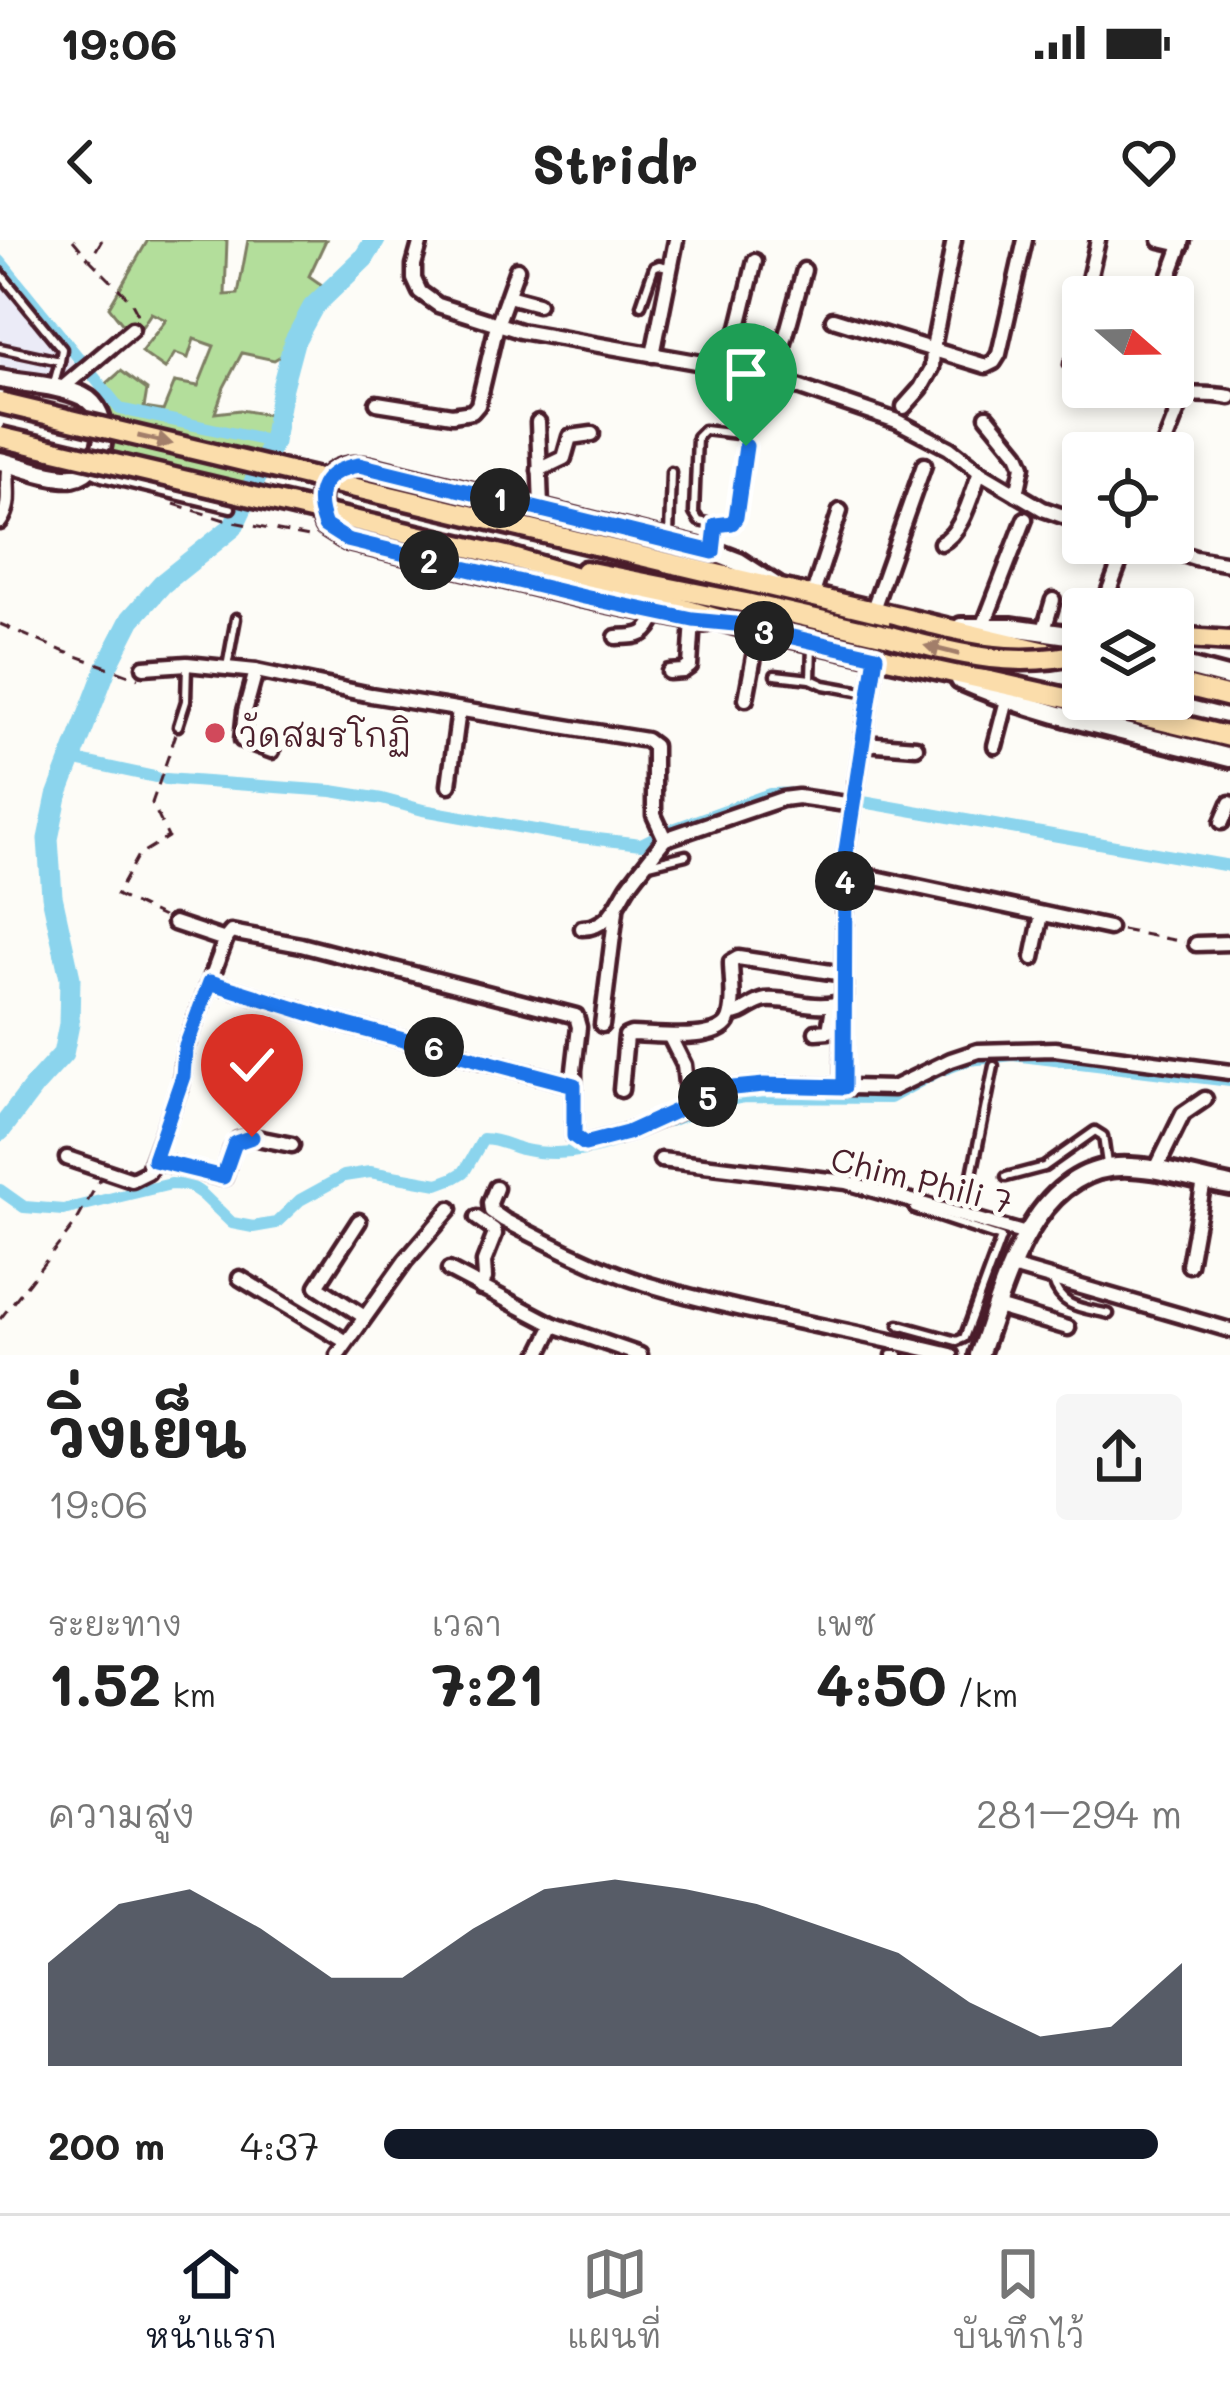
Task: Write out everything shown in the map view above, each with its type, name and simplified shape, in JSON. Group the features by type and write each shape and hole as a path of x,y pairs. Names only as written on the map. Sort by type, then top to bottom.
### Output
{"main road":[{"path":"0,379 86,398 103,419 95,461 79,476 60,477 4,462"},
{"path":"0,403 930,626 1062,643"},
{"path":"0,437 514,558 759,630 1230,737"},
{"path":"735,624 657,613 347,540 325,526 317,505 321,488 338,470 359,465 713,552 740,562 781,590"},
{"path":"514,558 618,576 993,661 1027,661 1062,651"},
{"path":"930,626 1044,630 1062,638"},
{"path":"1194,638 1230,640"},
{"path":"1194,669 1230,678"},
{"path":"944,673 1007,700 1230,758"},
{"path":"1194,689 1230,698"},
{"path":"981,1350 1026,1234 1052,1197 1074,1180 1107,1168 1131,1167 1230,1186"}],"street":[{"path":"421,240 415,279 420,292 438,305 497,325 774,379 897,421 949,448 1017,494 1062,515"},
{"path":"652,355 676,240"},
{"path":"904,406 922,388 932,368 954,240"},
{"path":"832,319 986,366 999,354 1025,240"},
{"path":"1089,276 1097,240"},
{"path":"1160,240 1183,242 1170,276"},
{"path":"725,411 754,260"},
{"path":"377,403 452,415 472,412 518,269"},
{"path":"774,379 804,270"},
{"path":"508,296 538,304"},
{"path":"56,390 132,329"},
{"path":"1194,395 1230,397"},
{"path":"987,416 1023,466 1017,494"},
{"path":"538,422 541,508"},
{"path":"539,470 564,458 570,436 592,434"},
{"path":"0,522 10,506 4,462"},
{"path":"872,612 924,465"},
{"path":"941,543 956,531 980,472"},
{"path":"812,597 839,511"},
{"path":"983,627 1025,519"},
{"path":"1194,557 1230,564"},
{"path":"1044,630 1053,601"},
{"path":"616,637 645,634 657,613"},
{"path":"669,672 690,666 693,620"},
{"path":"746,699 759,630"},
{"path":"816,1032 829,1031 844,974 845,857 876,656"},
{"path":"144,667 187,664 256,671 651,742 655,756 653,815 665,839"},
{"path":"256,671 242,740 272,751"},
{"path":"995,746 1007,700"},
{"path":"449,785 460,710"},
{"path":"863,743 916,747"},
{"path":"602,1025 616,909 665,839 782,799 853,806"},
{"path":"1222,822 1230,803"},
{"path":"845,857 850,868 862,875 1109,928"},
{"path":"582,928 595,927 616,909"},
{"path":"1033,958 1042,914"},
{"path":"174,922 225,940"},
{"path":"68,1158 132,1180 148,1172 183,1076 185,1049 231,932 301,945 576,1016 574,1136 585,1144 627,1133 733,1088 893,1088 978,1051 1055,1049 1230,1072"},
{"path":"1196,944 1230,943"},
{"path":"621,1090 626,1036 719,1030 727,1023 731,962 738,958 844,974"},
{"path":"210,982 347,1025 574,1085"},
{"path":"730,1013 738,1015 764,1000 816,1007 838,1004"},
{"path":"838,1004 844,1087"},
{"path":"670,1036 684,1065 687,1094"},
{"path":"1155,1171 1183,1114 1204,1099"},
{"path":"154,1160 220,1178 238,1140 252,1137 292,1144"},
{"name":"Chim Phili 7","path":"662,1160 846,1182 1026,1234"},
{"path":"1189,1265 1204,1181"},
{"path":"496,1188 491,1211 593,1265 727,1305 951,1355"},
{"path":"338,1355 405,1261 450,1209"},
{"path":"477,1218 495,1232 481,1288"},
{"path":"359,1221 317,1286 363,1316"},
{"path":"1012,1267 1230,1330"},
{"path":"448,1270 554,1324 618,1352 640,1355"},
{"path":"240,1278 346,1341"},
{"path":"997,1307 1068,1328"},
{"path":"539,1355 554,1324"}],"lane":[{"path":"641,305 654,267 671,269"},
{"path":"0,273 61,345 56,390"},
{"path":"0,348 60,361"},
{"path":"704,430 738,434 746,446 736,517 732,523 716,525 699,521 694,513 697,437 704,430"},
{"path":"86,470 231,508"},
{"path":"669,540 671,472"},
{"path":"713,552 716,525"},
{"path":"227,667 236,618"},
{"path":"811,680 812,641"},
{"path":"178,726 186,701 187,664"},
{"path":"775,675 863,692"},
{"path":"646,864 686,855"},
{"path":"964,1214 994,1066"},
{"path":"1006,1177 1044,1167 1095,1131 1103,1136 1107,1168"},
{"path":"899,1325 957,1341 964,1338 1000,1238 914,1209"},
{"path":"1052,1278 1065,1302 1109,1314"},
{"path":"964,1338 981,1350"}],"path":[{"path":"73,240 140,313 132,329"},
{"path":"90,260 102,240"},
{"path":"211,515 309,537"},
{"path":"0,625 137,678 144,667"},
{"path":"174,922 116,895 138,855 167,837 152,802 178,726"},
{"path":"1109,928 1196,944"},
{"path":"0,1319 75,1224 104,1172"}],"shaded area":[{"path":"0,271 78,368 63,383 0,368"}],"green space":[{"path":"148,240 227,240 225,295 238,294 248,240 326,240 309,276 322,285 286,353 274,360 242,353 215,413 240,410 270,415 268,434 240,508 97,470 112,430 96,393 121,371 147,390 144,408 163,411 175,382 198,386 214,346 194,339 188,358 175,353 165,369 141,352 166,320 151,313 134,339 109,307"}],"waterway":[{"path":"0,1131 63,1054 70,978 52,896 48,839 57,796 107,666 131,619 162,584 233,527 273,442 294,342 313,307 364,258 375,240"},
{"path":"0,261 120,409 273,442"},
{"path":"71,759 155,777"},
{"path":"166,779 332,791 563,835 641,844 653,838"},
{"path":"668,831 770,794 804,793"},
{"path":"863,802 1230,866"},
{"path":"670,1121 744,1097 890,1098 969,1060 1013,1055 1230,1081"},
{"path":"0,1190 24,1207 63,1210 171,1184 189,1185 232,1223 253,1227 276,1223 300,1200 344,1176 370,1172 438,1184 454,1178 464,1172 483,1139 557,1153 617,1141"}],"place":[{"name":"วัดสมรโกฏิ","path":"215,733"}],"route":[{"path":"252,1137 235,1143 223,1177 154,1160 183,1076 185,1049 210,982 347,1025 574,1085 574,1136 585,1144 627,1133 733,1088 844,1087 845,857 876,656 584,597 347,540 325,526 317,505 321,488 338,470 370,466 713,552 716,525 732,523 736,517 746,446"}]}
